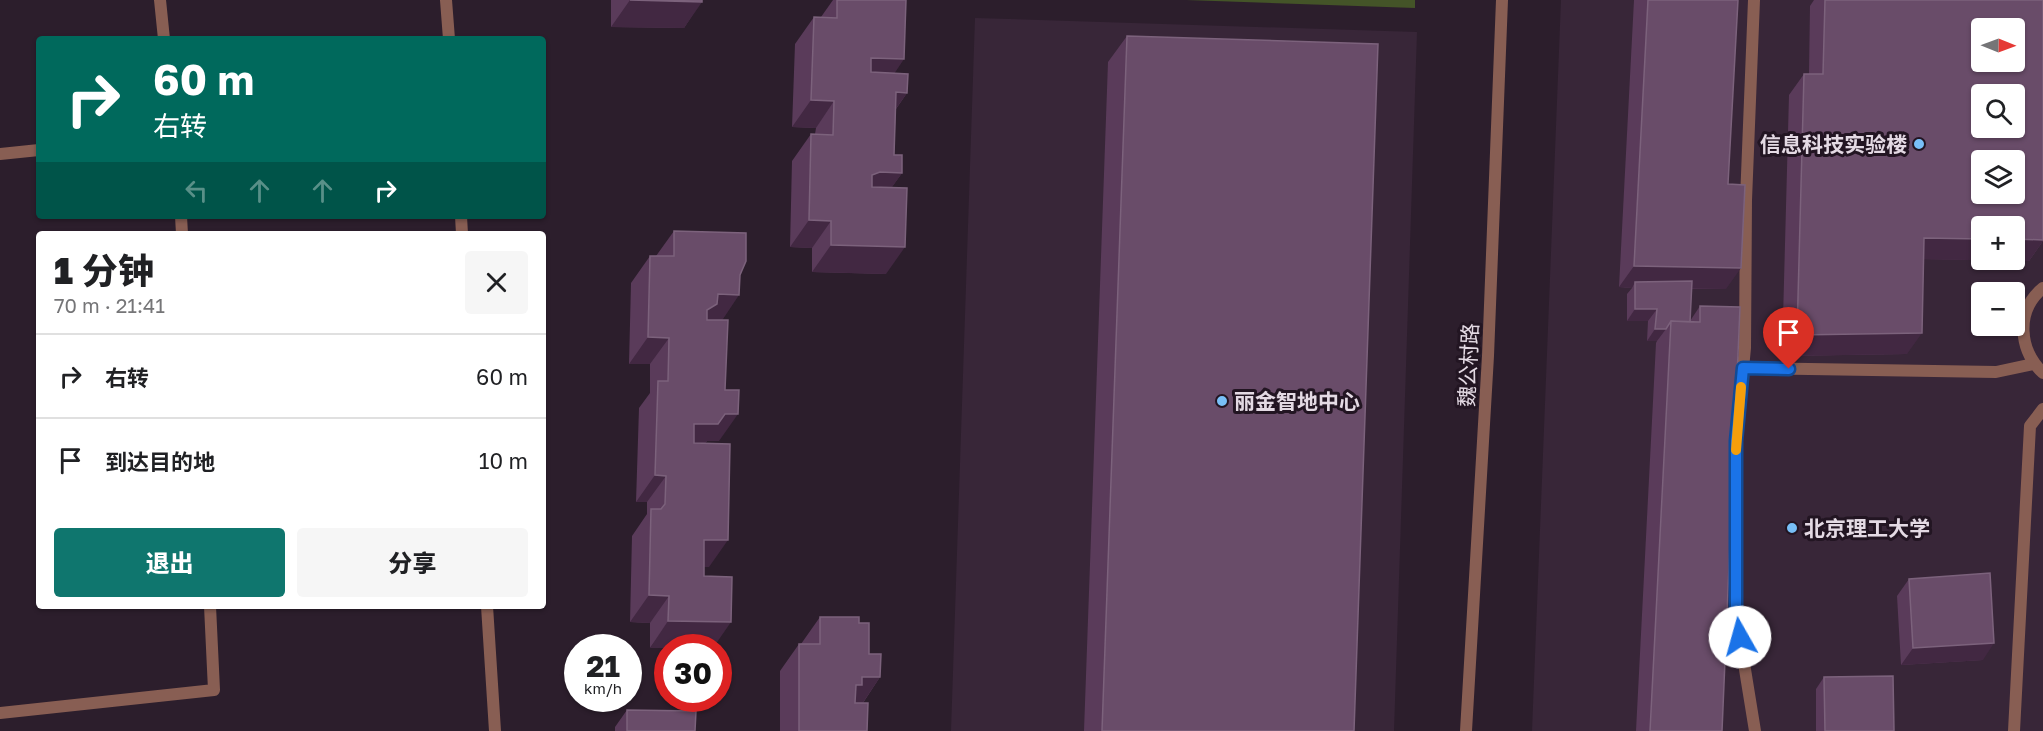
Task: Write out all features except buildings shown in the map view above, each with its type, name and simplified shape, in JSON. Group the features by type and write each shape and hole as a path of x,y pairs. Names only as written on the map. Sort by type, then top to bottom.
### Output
{"street":[{"path":"160,0 164,36"},
{"path":"446,0 449,36"},
{"name":"魏公村路","path":"1466,731 1488,356 1502,0"},
{"path":"1754,0 1746,200 1745,348 1736,441 1736,614 1755,731"},
{"path":"0,154 36,150"},
{"path":"2043,288 2027,309 2023,327 2025,346 2033,364 2043,373"},
{"path":"1743,368 1996,372 2033,364"},
{"path":"2014,731 2030,426 2043,409"},
{"path":"0,713 214,690 210,609"},
{"path":"487,609 495,731"}],"shaded area":[{"name":"北京理工大学","path":"1561,0 2043,0 2043,731 1532,731"},
{"path":"975,18 1417,32 1394,731 951,731"}],"green space":[{"path":"1186,0 1415,0 1415,8"}],"slow traffic":[{"path":"1736,450 1741,387"}],"place":[{"name":"信息科技实验楼","path":"1919,144"},
{"name":"丽金智地中心","path":"1222,401"},
{"name":"北京理工大学","path":"1792,528"}],"route":[{"path":"1740,637 1736,614 1736,441 1743,368 1789,369"}]}
